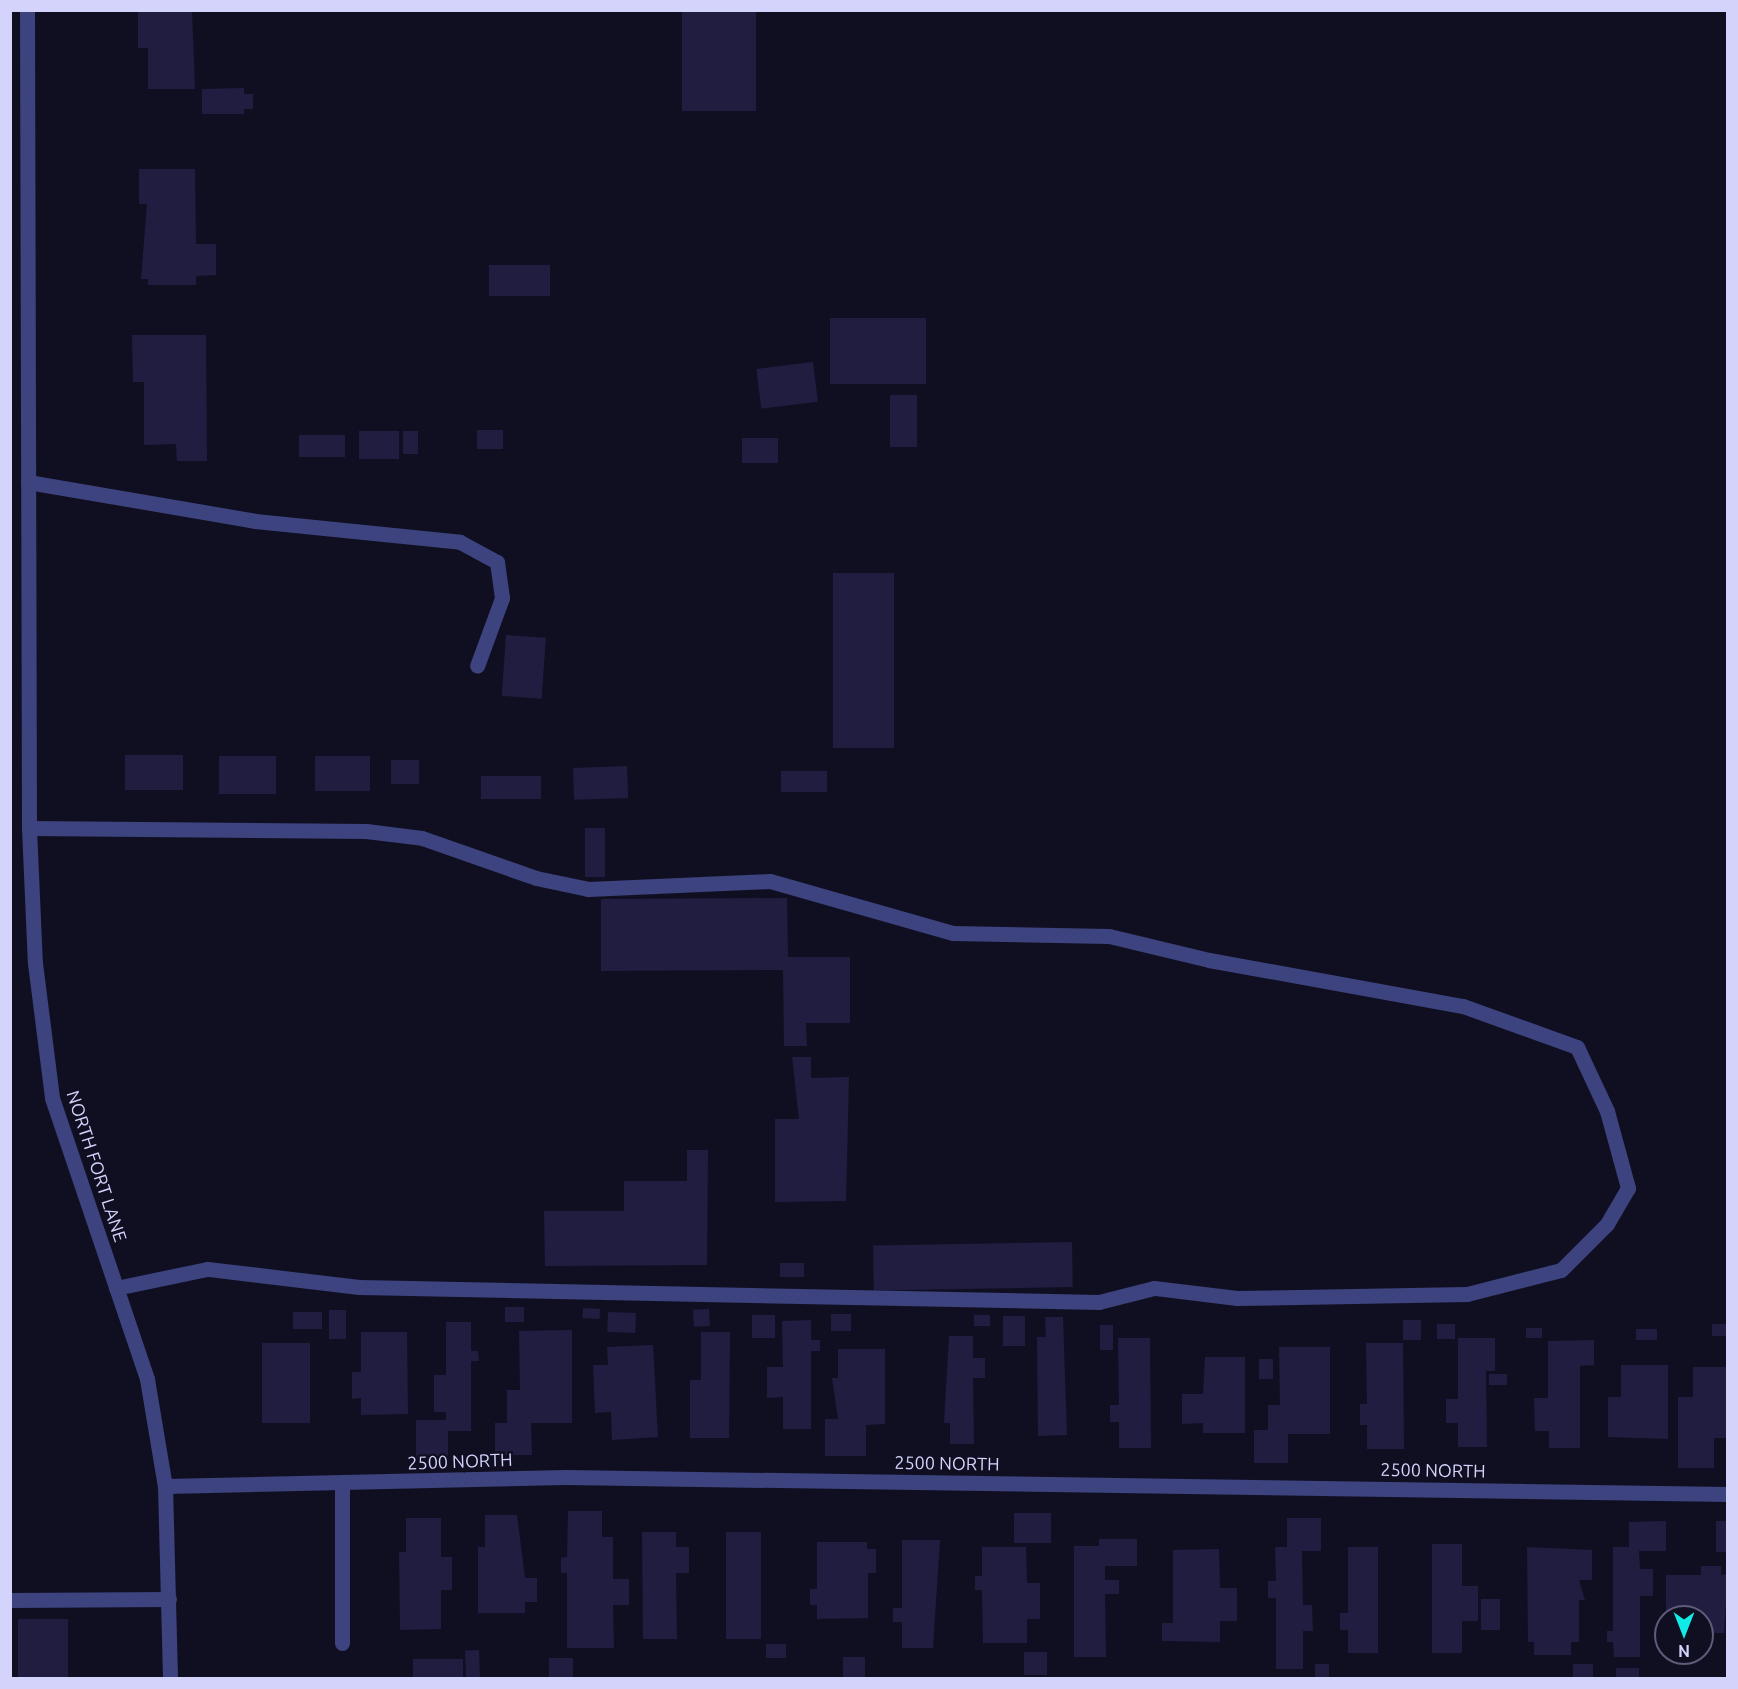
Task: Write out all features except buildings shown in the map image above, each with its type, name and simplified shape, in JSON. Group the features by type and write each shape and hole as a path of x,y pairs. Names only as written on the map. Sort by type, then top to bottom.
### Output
{"street":[{"name":"NORTH FORT LANE","path":"27,10 29,828 35,963 52,1098 147,1379 165,1486 170,1678"},
{"path":"28,482 255,520 460,542 497,562 502,598 477,666"},
{"path":"29,828 366,831 422,837 536,878 588,889 770,881 953,933 1109,936 1209,960 1463,1006 1577,1047 1607,1111 1628,1188 1607,1224 1561,1270 1467,1294 1237,1298 1154,1288 1100,1302 359,1287 207,1269 116,1288"},
{"name":"2500 NORTH","path":"165,1486 342,1484 566,1477 1728,1494"},
{"path":"342,1484 342,1643"},
{"path":"10,1600 169,1599"}]}
